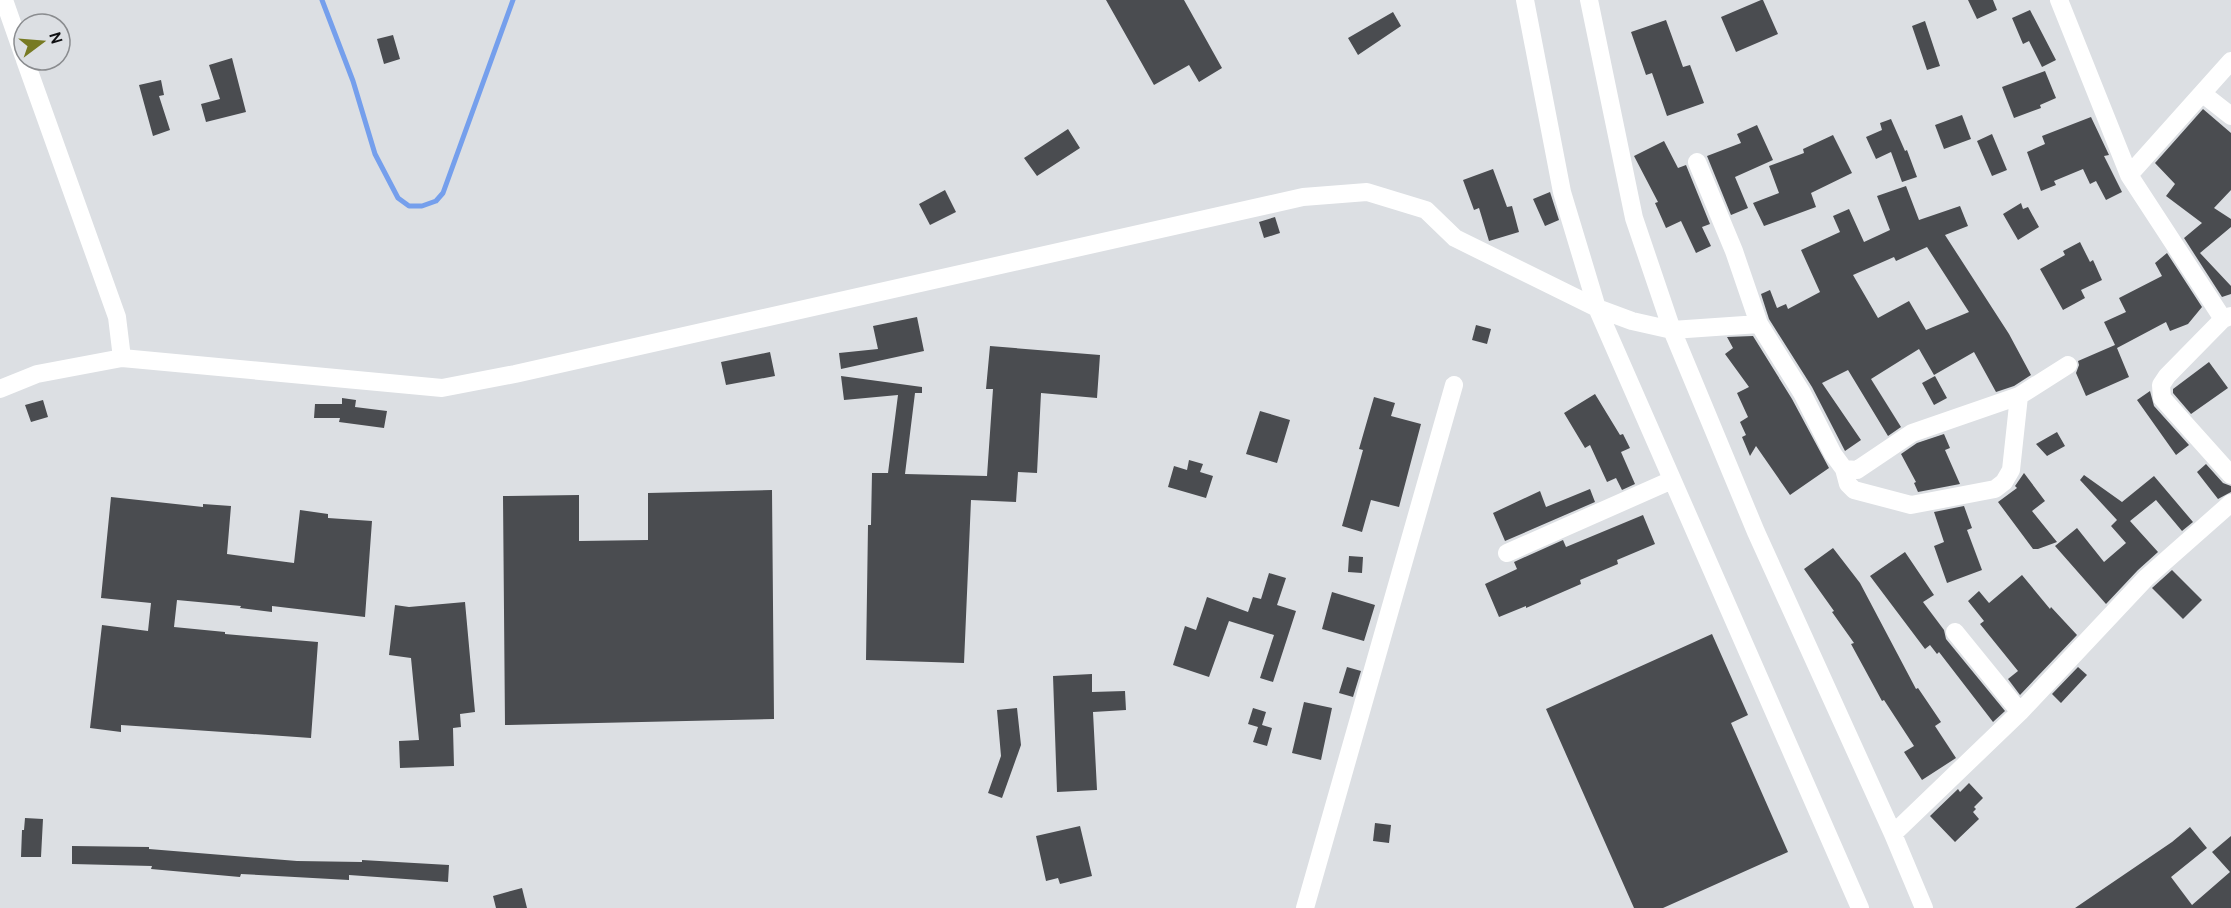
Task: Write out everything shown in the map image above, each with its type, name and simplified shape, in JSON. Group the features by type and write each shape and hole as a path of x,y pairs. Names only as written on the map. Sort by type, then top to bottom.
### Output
{"street":[{"path":"4,0 12,22"},
{"path":"1525,0 1562,192 1597,308 1860,908"},
{"path":"1588,0 1634,218 1672,330 1756,532 1893,834 1924,908"},
{"path":"2059,0 2129,176 2227,317 2167,376 2161,385 2162,398 2231,475"},
{"path":"2129,176 2231,61"},
{"path":"30,72 117,317 122,358"},
{"path":"2203,94 2231,116"},
{"path":"1697,162 1734,250 1759,324 1802,393 1833,454 1844,469 1848,484 1854,490 1911,505 1995,489 2004,482 2011,470 2019,396"},
{"path":"0,388 37,375 122,358 442,388 515,374 1303,197 1367,192 1426,210 1455,238 1597,308 1632,321 1672,330 1759,324"},
{"path":"1844,469 1857,470 1912,433 2019,396 2068,365"},
{"path":"1305,908 1454,385"},
{"path":"1507,553 1672,480"},
{"path":"1893,834 2020,712 2146,578 2231,503"},
{"path":"1955,632 2020,712"}],"building":[{"path":"1106,0 1184,0 1222,68 1199,82 1189,65 1154,85"},
{"path":"1761,0 1778,34 1736,52 1721,17"},
{"path":"1968,0 1993,0 1997,10 1977,19"},
{"path":"2030,10 2056,60 2042,67 2029,41 2023,44 2012,18"},
{"path":"1393,12 1401,26 1358,55 1348,38"},
{"path":"1666,20 1683,67 1690,65 1704,103 1667,116 1652,73 1646,75 1631,32"},
{"path":"1925,21 1940,66 1927,70 1912,26"},
{"path":"393,35 400,59 384,64 377,39"},
{"path":"232,58 246,112 206,122 201,104 220,99 209,65"},
{"path":"2045,71 2056,98 2040,105 2041,108 2014,118 2002,87"},
{"path":"161,80 164,95 159,96 170,130 153,136 139,85"},
{"path":"2203,109 2231,133 2231,190 2214,208 2231,219 2231,227 2200,253 2231,286 2231,294 2222,297 2184,238 2202,223 2166,196 2175,184 2155,163"},
{"path":"1962,115 1971,139 1944,149 1935,125"},
{"path":"2091,117 2109,155 2104,156 2122,192 2106,200 2096,181 2090,184 2083,169 2054,181 2056,185 2041,191 2027,152 2045,144 2042,136"},
{"path":"1891,119 1905,151 1907,150 1917,177 1902,182 1891,152 1876,159 1866,137 1882,130 1880,123"},
{"path":"1757,125 1773,160 1735,177 1748,208 1731,215 1707,156 1741,143 1737,134"},
{"path":"1068,129 1080,148 1037,176 1024,158"},
{"path":"1992,134 2007,170 1992,176 1977,141"},
{"path":"1833,135 1852,173 1811,193 1816,207 1764,226 1753,203 1779,193 1769,166 1804,153 1803,149"},
{"path":"1664,141 1678,168 1686,165 1710,224 1702,227 1711,246 1696,253 1681,221 1666,228 1655,203 1658,202 1634,156"},
{"path":"1493,169 1507,207 1512,206 1519,232 1489,241 1479,208 1474,210 1463,180"},
{"path":"1906,186 1919,220 1960,206 1968,226 1945,235 2009,334 2031,375 2014,386 1996,392 1974,352 1934,375 1919,349 1871,379 1901,427 1888,436 1848,370 1822,383 1861,440 1845,451 1812,387 1769,319 1761,294 1770,290 1777,308 1786,304 1788,309 1820,292 1801,250 1840,232 1833,216 1849,209 1864,242 1890,230 1877,196","holes":["1927,247 1969,312 1926,330 1909,301 1878,318 1853,275 1894,257 1896,261"]},
{"path":"945,190 956,212 930,225 919,204"},
{"path":"1550,192 1559,220 1545,226 1533,199"},
{"path":"2021,203 2023,209 2028,207 2039,227 2018,240 2003,214"},
{"path":"1275,217 1280,233 1264,238 1259,222"},
{"path":"2080,242 2090,262 2093,260 2102,280 2081,290 2085,298 2063,310 2040,269 2065,255 2063,251"},
{"path":"2167,253 2202,307 2188,324 2170,331 2166,322 2117,348 2129,377 2086,396 2076,373 2078,361 2115,345 2104,322 2126,312 2119,298 2162,276 2155,263"},
{"path":"917,317 924,351 841,369 839,353 878,349 873,326"},
{"path":"1476,325 1491,329 1487,344 1472,340"},
{"path":"1753,336 1792,399 1829,468 1790,495 1756,446 1750,456 1742,437 1746,435 1740,422 1748,417 1737,393 1749,387 1725,354 1733,348 1727,337"},
{"path":"990,346 1100,355 1097,398 1041,393 1037,473 1018,472 1016,502 971,500 964,663 866,660 868,525 871,525 872,473 888,473 898,395 844,400 841,376 922,387 922,393 915,393 905,474 987,476 993,389 986,389"},
{"path":"770,352 775,376 726,385 721,362"},
{"path":"2209,362 2228,388 2191,414 2173,393 2173,389"},
{"path":"1935,376 1947,398 1934,405 1922,383"},
{"path":"2150,391 2154,406 2189,445 2176,455 2137,400"},
{"path":"1595,394 1630,448 1621,452 1635,484 1622,490 1616,478 1607,482 1590,445 1585,448 1564,413"},
{"path":"1374,397 1395,403 1391,416 1421,424 1399,507 1371,500 1362,532 1342,526 1363,450 1359,449"},
{"path":"342,398 356,400 355,407 387,411 384,428 339,422 340,418 314,418 315,404 342,404"},
{"path":"43,400 48,417 31,422 25,405"},
{"path":"1260,411 1290,420 1277,463 1246,454"},
{"path":"2057,432 2065,446 2047,456 2036,444"},
{"path":"1944,434 1950,448 1945,450 1960,484 1918,492 1914,483 1916,482 1901,454 1917,443"},
{"path":"1189,460 1203,464 1200,472 1213,476 1206,498 1168,487 1174,466 1187,470"},
{"path":"2206,464 2223,483 2231,486 2231,492 2218,499 2197,472"},
{"path":"2024,473 2045,501 2032,511 2057,542 2038,549 2033,549 1998,502 2017,488 2015,486"},
{"path":"2084,475 2122,502 2154,476 2193,522 2182,531 2156,500 2130,521 2158,552 2106,604 2055,546 2077,528 2104,562 2126,543 2111,526 2117,520 2080,480"},
{"path":"1590,489 1595,502 1505,541 1493,513 1540,491 1546,507"},
{"path":"772,490 774,719 505,725 503,496 579,495 579,541 648,540 648,493"},
{"path":"111,497 203,507 203,504 231,506 227,554 294,563 300,510 328,514 328,518 372,521 365,617 272,606 272,612 240,608 241,606 177,600 174,627 318,642 311,738 121,725 121,732 90,728 102,625 148,631 151,603 101,598"},
{"path":"1964,506 1972,528 1967,530 1982,570 1947,583 1934,546 1944,542 1934,512"},
{"path":"1643,515 1655,544 1617,560 1618,564 1580,580 1581,584 1499,617 1485,584 1517,569 1514,562 1563,540 1566,547"},
{"path":"1833,548 1860,583 1916,689 1918,688 1941,722 1935,726 1956,758 1922,780 1904,752 1914,746 1884,700 1882,701 1851,644 1854,643 1804,569"},
{"path":"1905,552 1934,595 1923,602 1944,630 1946,639 2005,711 1993,722 1939,652 1937,654 1930,645 1925,649 1870,576"},
{"path":"1349,556 1363,557 1362,573 1348,572"},
{"path":"2172,570 2202,600 2183,619 2152,588"},
{"path":"1269,573 1286,578 1277,605 1296,611 1273,682 1260,678 1274,635 1229,621 1209,677 1173,665 1185,626 1196,630 1207,597 1248,612 1253,597 1261,599"},
{"path":"2022,575 2050,609 2051,607 2077,635 2020,695 2008,679 2018,671 1980,624 1984,621 1968,601 1979,591 1989,603"},
{"path":"1332,592 1375,605 1364,641 1322,629"},
{"path":"465,602 475,712 460,714 461,727 453,728 454,766 400,768 399,741 419,740 411,658 389,655 395,605 409,607"},
{"path":"1712,634 1748,715 1731,723 1788,852 1663,908 1634,908 1546,709"},
{"path":"1347,667 1361,671 1353,697 1339,693"},
{"path":"2078,667 2087,675 2061,703 2052,694"},
{"path":"1092,674 1092,692 1125,691 1126,710 1093,712 1097,790 1057,792 1053,676"},
{"path":"1304,702 1332,708 1321,760 1292,753"},
{"path":"1017,708 1021,745 1002,798 988,793 1001,756 997,710"},
{"path":"1253,708 1266,712 1262,725 1272,728 1267,746 1253,742 1258,727 1248,724"},
{"path":"1969,783 1983,798 1974,807 1976,809 1973,812 1979,819 1955,842 1930,816 1958,789 1960,792"},
{"path":"25,818 43,819 41,857 21,857"},
{"path":"1375,823 1391,825 1389,843 1373,841"},
{"path":"1080,826 1092,876 1060,884 1058,878 1046,881 1036,836"},
{"path":"2190,827 2207,848 2171,877 2192,905 2230,872 2212,852 2231,836 2231,908 2075,908 2172,842"},
{"path":"72,846 149,847 149,849 297,861 362,862 362,860 449,865 448,882 349,875 349,880 241,874 240,877 151,869 152,866 72,864"},
{"path":"522,888 527,908 496,908 493,896"}],"waterway":[{"path":"322,0 353,81 375,154 398,198 409,206 422,206 436,201 443,193 513,0"}]}
